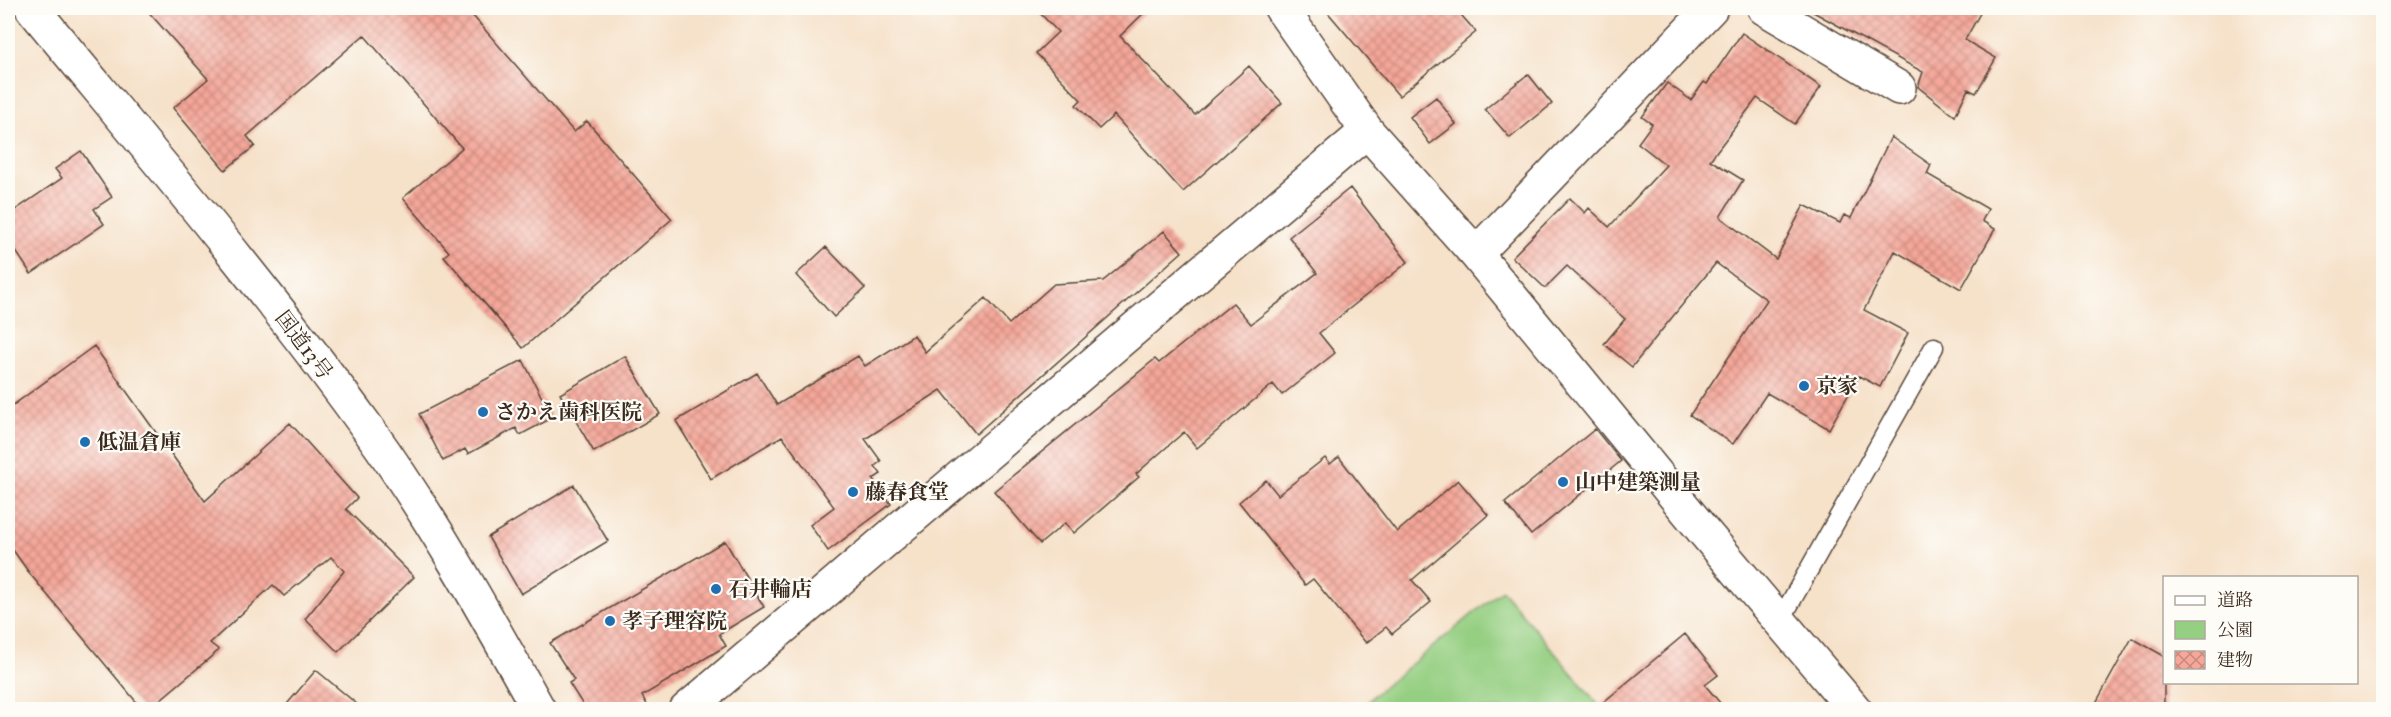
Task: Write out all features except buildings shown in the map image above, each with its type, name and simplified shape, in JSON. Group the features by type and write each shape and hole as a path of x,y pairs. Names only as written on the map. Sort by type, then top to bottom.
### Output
{"main road":[{"name":"国道13号","path":"32,8 254,278 370,432 461,571 539,710"},
{"path":"1281,8 1367,131 1476,254 1855,710"},
{"path":"1476,254 1711,8"},
{"path":"1764,8 1899,88"},
{"path":"686,710 1367,131"}],"lane":[{"path":"1780,621 1934,347"}],"green space":[{"path":"1502,590 1602,709 1361,710 1374,695"}],"place":[{"name":"京家","path":"1804,386"},
{"name":"さかえ歯科医院","path":"483,412"},
{"name":"低温倉庫","path":"85,442"},
{"name":"山中建築測量","path":"1563,482"},
{"name":"藤春食堂","path":"853,492"},
{"name":"石井輪店","path":"716,589"},
{"name":"孝子理容院","path":"610,621"}]}
